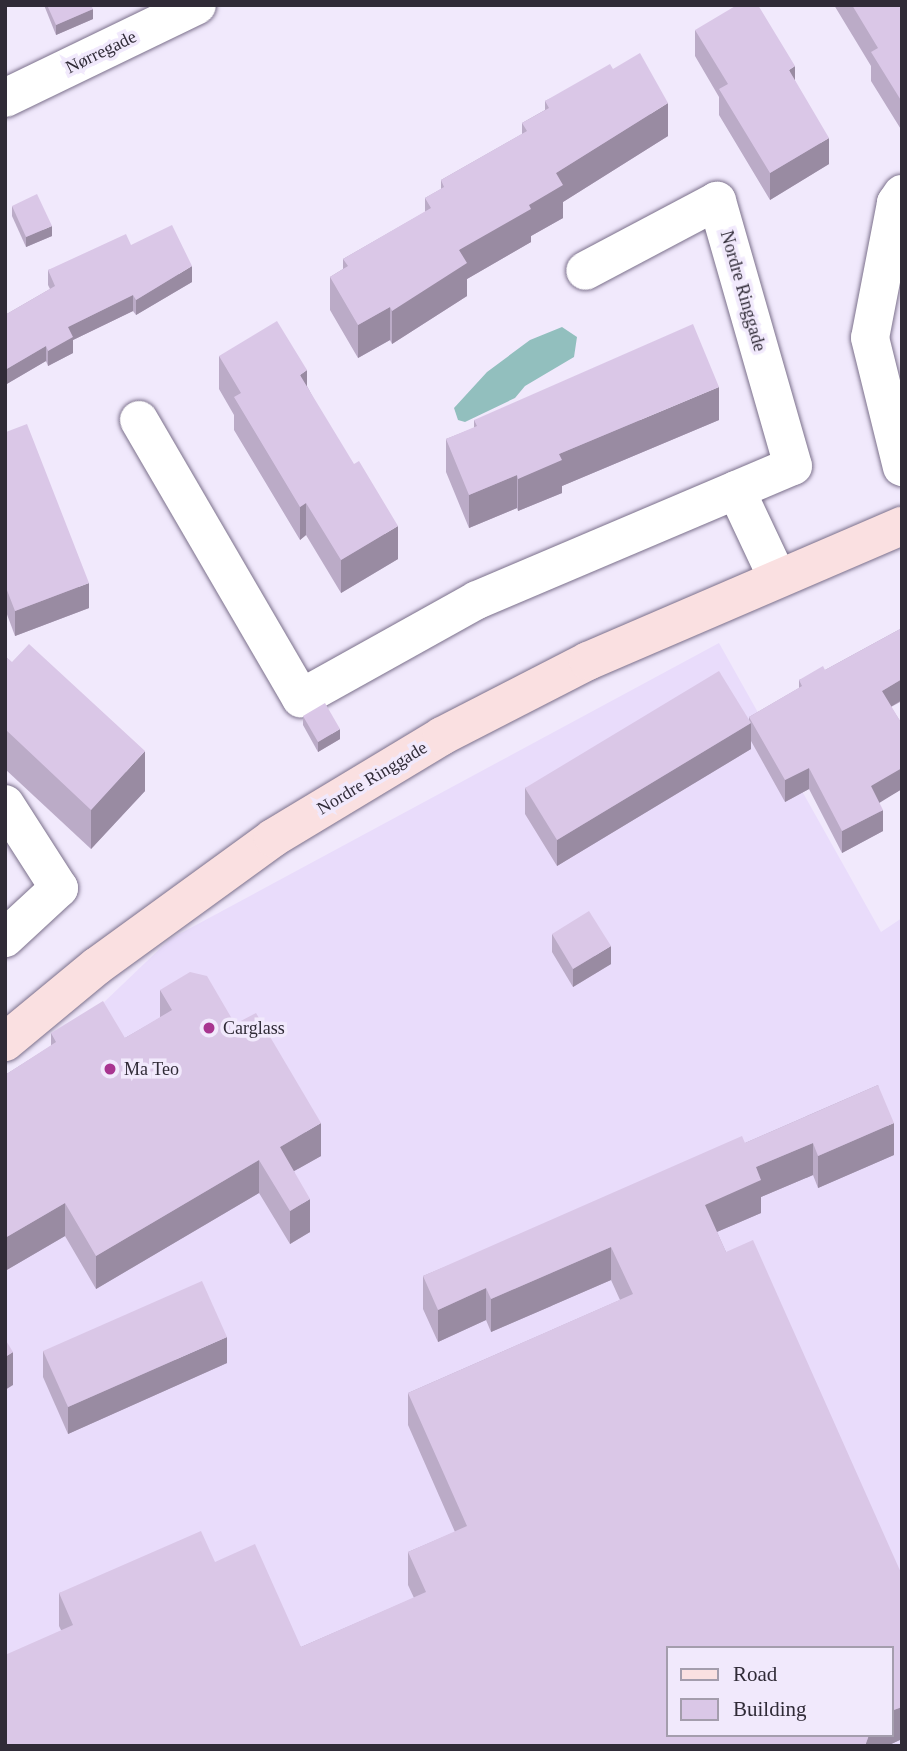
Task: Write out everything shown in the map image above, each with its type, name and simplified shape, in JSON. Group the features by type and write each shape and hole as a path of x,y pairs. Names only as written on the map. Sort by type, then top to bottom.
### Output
{"street":[{"name":"Nørregade","path":"5,98 197,5"},
{"path":"902,194 896,203 870,338 902,467"},
{"name":"Nordre Ringgade","path":"139,420 301,698 477,600 793,466 717,201 585,271"},
{"path":"736,490 778,577"},
{"name":"Nordre Ringgade","path":"5,1042 97,966 273,838 420,749 589,661 778,577 902,526"},
{"path":"5,804 59,888 5,938"}],"shaded area":[{"path":"562,327 577,337 574,357 525,386 515,398 465,422 458,420 454,408 487,372 530,340"},
{"path":"719,643 881,932 902,918 902,1746 5,1746 5,1097 170,939"}],"building":[{"path":"47,5 91,5 93,9 56,25"},
{"path":"737,5 758,5 795,66 789,70 829,138 770,173 719,89 728,84 695,30"},
{"path":"852,5 902,5 902,102 871,52 878,48"},
{"path":"640,53 668,103 556,173 563,185 529,205 531,209 459,250 467,263 392,311 390,307 358,325 330,277 348,266 343,259 431,208 425,198 444,187 441,180 527,131 522,123 549,108 545,101 610,64 613,69"},
{"path":"37,194 52,226 26,237 12,206"},
{"path":"172,225 192,266 136,300 133,295 68,327 73,337 48,351 46,346 5,370 5,315 55,286 48,270 126,234 131,245"},
{"path":"277,321 307,370 300,375 354,464 359,461 398,526 341,560 306,503 300,507 234,397 241,393 219,356"},
{"path":"693,324 719,387 559,454 562,460 518,479 517,475 469,495 446,439 477,426 474,420"},
{"path":"27,424 89,583 15,611 5,585 5,429 6,432"},
{"path":"902,628 902,679 882,691 902,724 902,768 871,786 883,810 842,831 809,768 785,780 749,717 802,686 799,680 823,666 825,670"},
{"path":"29,644 145,751 91,810 5,729 5,656 12,662"},
{"path":"719,671 751,723 557,840 525,788"},
{"path":"325,703 340,729 318,742 303,716"},
{"path":"589,911 611,946 573,969 552,934"},
{"path":"190,972 207,976 235,1024 256,1013 321,1123 280,1147 310,1199 290,1211 259,1160 96,1256 65,1203 5,1238 5,1075 56,1042 51,1033 103,1001 125,1038 172,1010 160,990"},
{"path":"878,1085 894,1123 818,1156 813,1143 756,1167 761,1180 705,1205 726,1252 753,1240 902,1575 902,1707 893,1710 893,1646 666,1646 666,1737 868,1737 865,1746 5,1746 5,1655 73,1625 59,1593 201,1531 215,1562 255,1544 301,1647 426,1592 408,1552 467,1526 408,1393 633,1294 611,1247 491,1299 486,1288 438,1310 423,1276 742,1136 745,1143"},
{"path":"202,1281 227,1337 68,1407 43,1351"},
{"path":"5,1339 13,1352 5,1357"}],"place":[{"name":"Carglass","path":"209,1028"},
{"name":"Ma Teo","path":"110,1069"}]}
